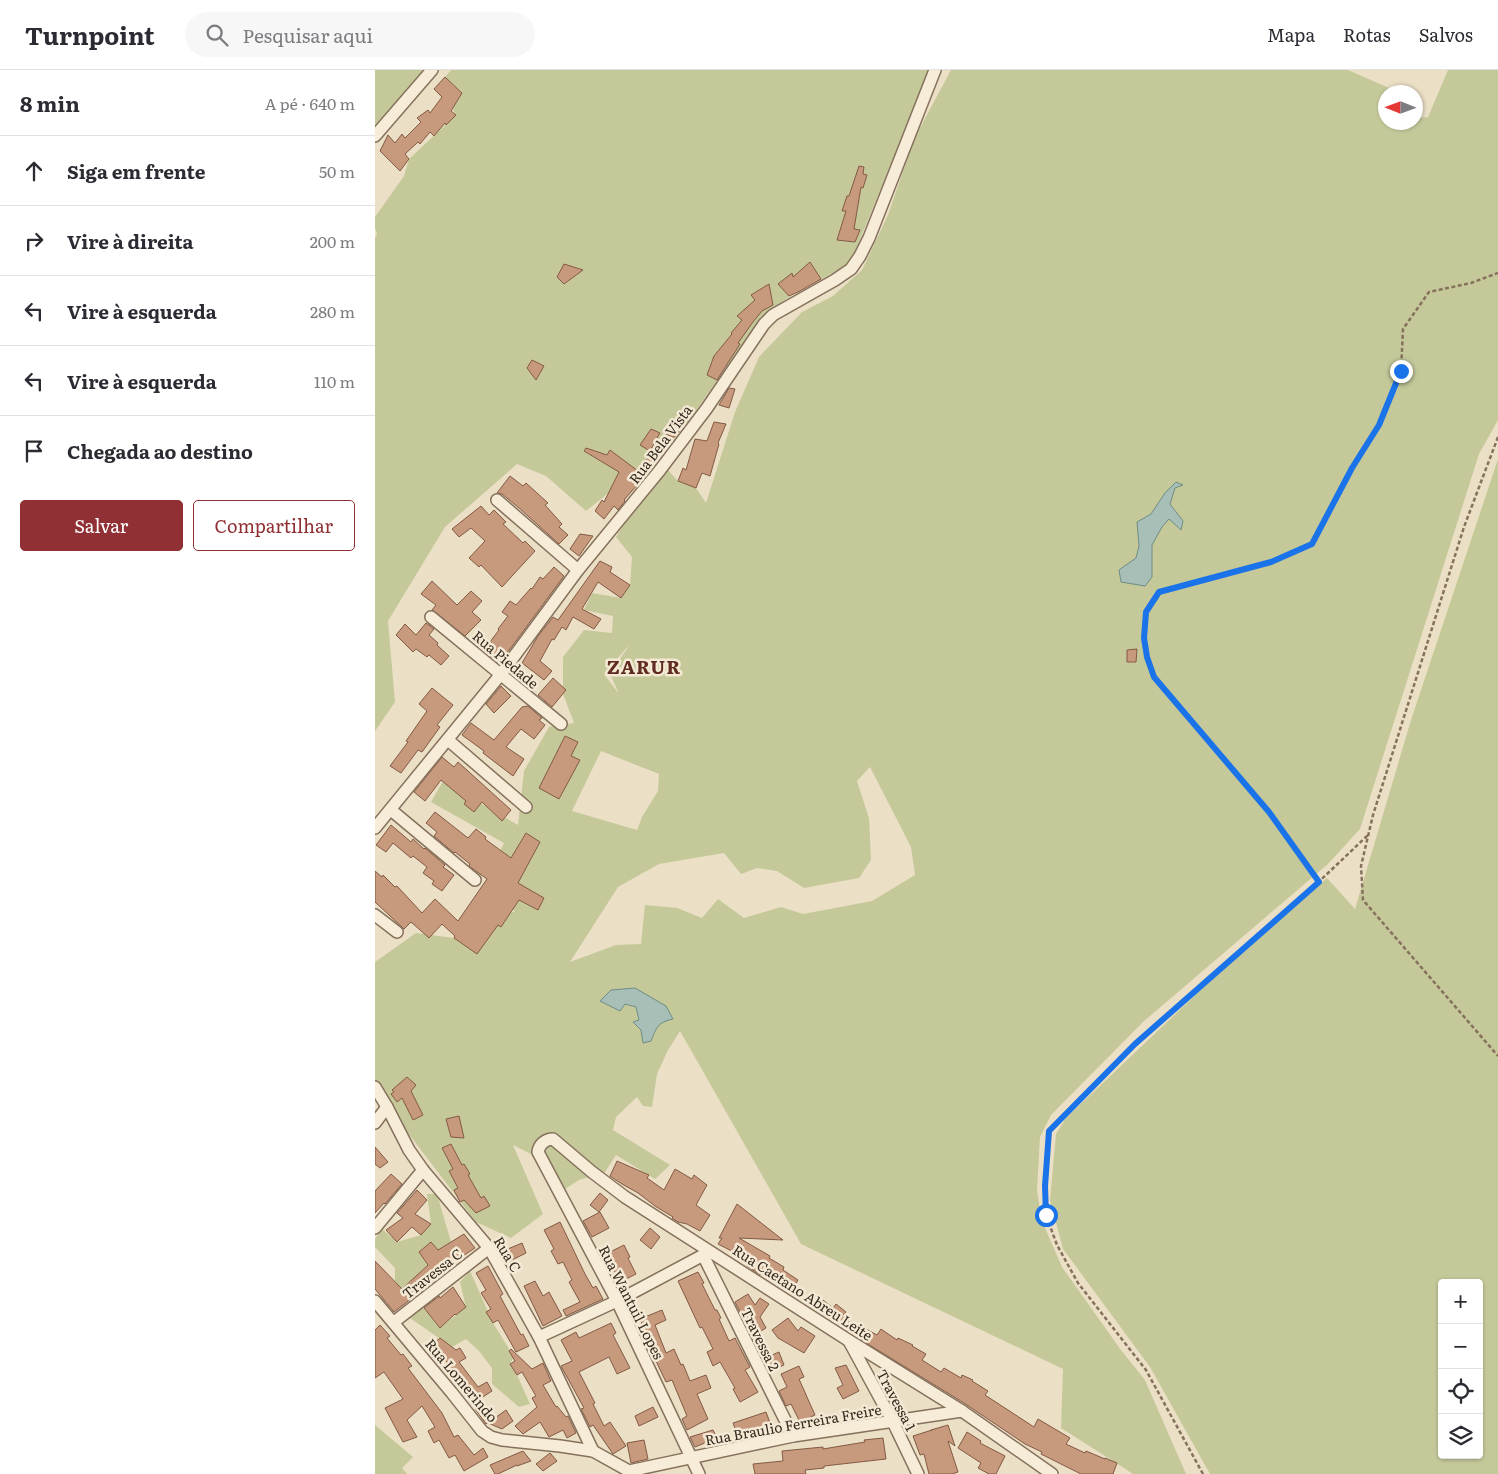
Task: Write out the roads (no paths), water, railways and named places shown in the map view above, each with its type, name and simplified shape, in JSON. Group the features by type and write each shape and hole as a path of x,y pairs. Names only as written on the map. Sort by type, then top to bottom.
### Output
{"street":[{"path":"375,136 432,70"},
{"name":"Rua Bela Vista","path":"375,828 501,674 578,570 666,462 707,408 764,324 773,315 851,269 869,238 935,70"},
{"path":"497,500 578,570"},
{"name":"Rua Piedade","path":"431,617 561,724"},
{"path":"448,740 525,807"},
{"path":"391,810 475,880"},
{"path":"375,914 397,932"},
{"name":"Rua C","path":"375,1086 409,1150 423,1170 489,1248 539,1337 593,1451"},
{"path":"375,1123 387,1107"},
{"name":"Rua Caetano Abreu Leite","path":"540,1144 548,1139 553,1139 625,1196 707,1254 962,1411 1052,1474"},
{"name":"Rua Wantuil Lopes","path":"540,1144 538,1152 543,1163 617,1301 699,1474"},
{"path":"375,1228 423,1170"},
{"name":"Travessa C","path":"394,1322 489,1248"},
{"path":"539,1337 617,1301 707,1254"},
{"name":"Travessa 2","path":"707,1254 793,1436"},
{"name":"Rua Lomerindo","path":"375,1301 482,1431 491,1437 502,1440 593,1451 629,1472"},
{"name":"Travessa 1","path":"848,1340 893,1422 918,1474"},
{"name":"Rua Braulio Ferreira Freire","path":"629,1472 793,1436 962,1411"}],"water":[{"path":"1176,482 1183,485 1175,488 1170,504 1183,521 1181,530 1169,519 1162,527 1152,545 1152,577 1145,586 1121,582 1119,570 1136,558 1139,546 1137,522 1151,514 1165,493"},
{"path":"635,988 666,1006 673,1019 661,1024 656,1029 651,1041 643,1043 641,1030 633,1022 639,1020 636,1007 625,1004 620,1011 600,1001 611,990"}],"district":[{"name":"ZARUR","path":"644,666"}]}
